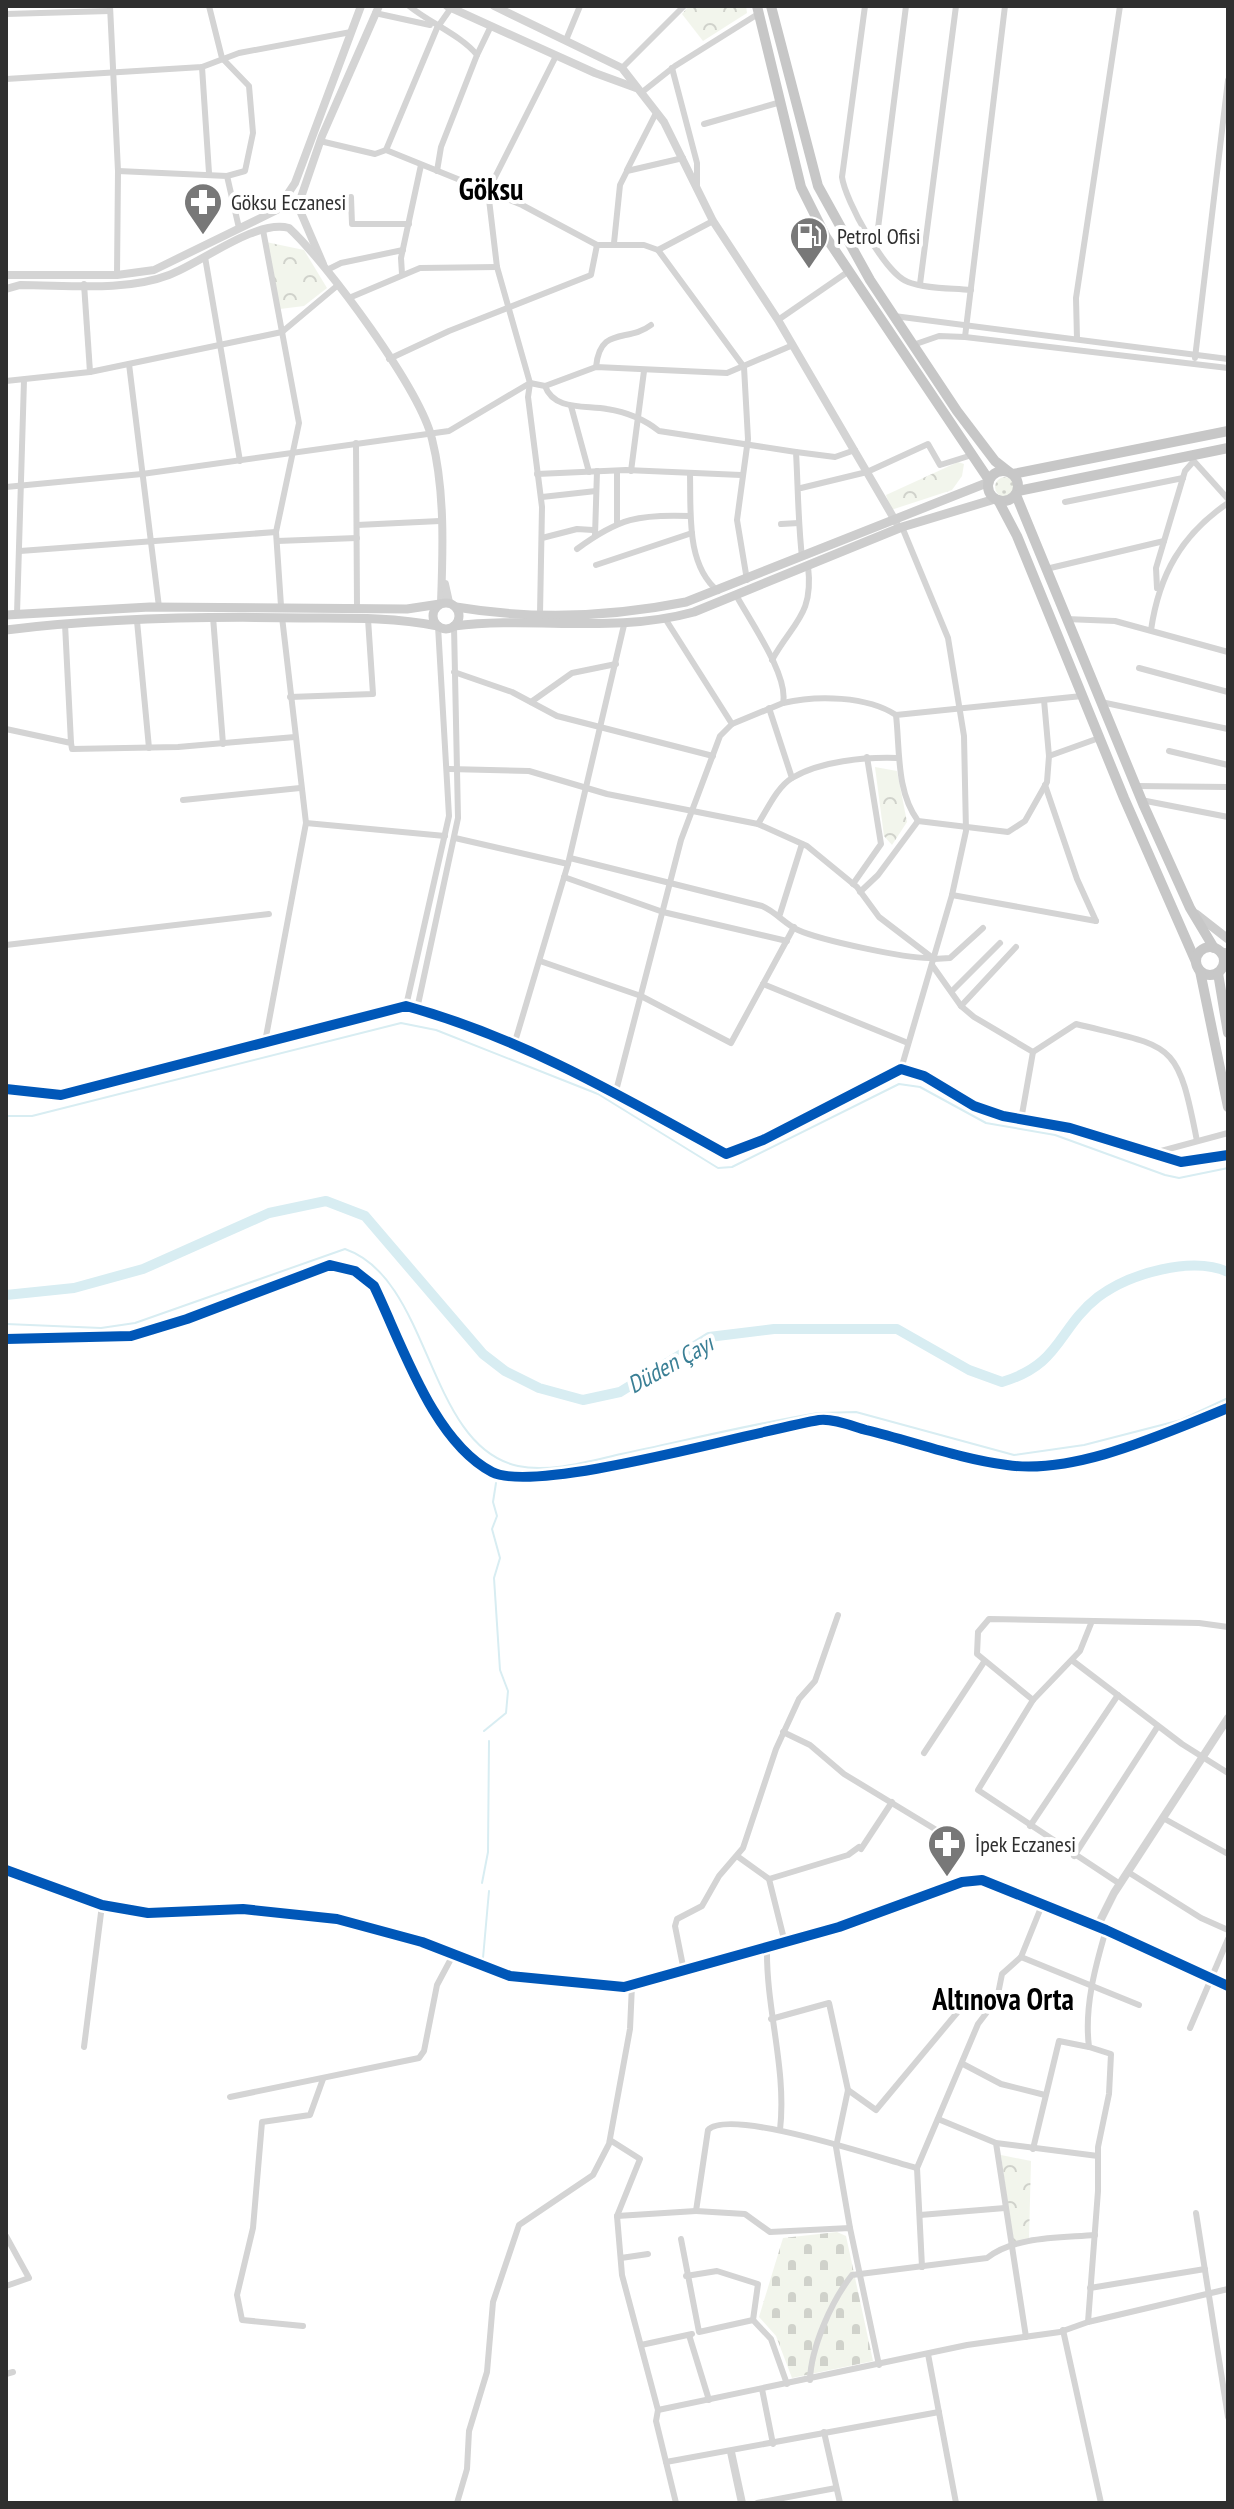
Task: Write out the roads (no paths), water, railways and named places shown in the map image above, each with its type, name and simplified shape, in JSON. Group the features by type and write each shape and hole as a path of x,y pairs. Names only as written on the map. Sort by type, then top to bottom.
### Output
{"main road":[{"path":"757,8 801,187 849,271 989,481 988,490 1017,536 1099,738 1198,966 1228,1107"},
{"path":"772,8 818,186 894,316 957,411 995,461 1018,482 1017,493 1046,569 1141,800 1190,908 1221,951 1224,964 1222,1000 1228,1033"},
{"path":"6,630 213,617 406,619 438,626 487,622 624,625 666,620 736,595 805,562 899,524 989,481 1000,471 1011,473 1079,464 1228,431"},
{"path":"899,524 996,500 1007,501 1017,493 1192,459 1228,448"},
{"path":"11,614 159,607 407,609 446,604 587,616 635,612 718,591 805,562"},
{"path":"446,604 459,615 454,626"},
{"path":"438,626 433,614 446,604"},
{"path":"1190,908 1228,939"},
{"path":"1198,966 1202,950 1221,951"},
{"path":"1198,966 1208,975 1222,971"},
{"path":"1222,1000 1228,987"}],"street":[{"path":"118,171 227,176 245,171 253,133 249,86 222,58 209,6"},
{"path":"409,6 435,27 469,46 477,55"},
{"path":"494,6 622,68 656,113 683,158 713,221 778,320 899,524 948,638 964,736 966,824 952,895 901,1069"},
{"path":"566,40 580,6"},
{"path":"622,68 684,6"},
{"path":"865,6 842,177 848,202 904,280 971,290"},
{"path":"876,244 906,6"},
{"path":"920,284 956,6"},
{"path":"965,337 1005,6"},
{"path":"1077,339 1076,298 1120,6"},
{"path":"359,7 295,183 280,207 285,226 349,298 389,359 431,434 438,464 446,604"},
{"path":"386,150 435,27 449,7 490,28 639,90"},
{"path":"6,14 110,8 118,171 117,275"},
{"path":"639,90 757,8"},
{"path":"325,268 298,206 320,141 377,10 435,27"},
{"path":"437,171 441,147 490,28"},
{"path":"6,79 113,75 202,67 222,58 351,32"},
{"path":"540,614 542,497 528,397 530,383 497,267 488,191 556,56"},
{"path":"202,67 209,173"},
{"path":"672,68 697,163 697,188"},
{"path":"1195,364 1228,80"},
{"path":"704,124 781,102"},
{"path":"614,243 620,185 656,113"},
{"path":"320,141 375,154 386,150 522,205 597,245 614,243 658,250 713,221"},
{"path":"627,171 683,158"},
{"path":"402,274 403,250 421,165"},
{"path":"227,176 239,228"},
{"path":"351,197 352,224 409,224"},
{"path":"6,275 117,275 165,266 291,202 298,206"},
{"path":"6,289 146,282 170,275 263,230 285,226 302,218"},
{"path":"263,230 299,423 276,532 281,606"},
{"path":"389,359 449,331 591,275 597,245"},
{"path":"325,268 403,250"},
{"path":"658,250 744,367 748,393 748,442 737,520 747,580"},
{"path":"205,257 240,461"},
{"path":"349,298 420,268 497,267"},
{"path":"778,320 849,271"},
{"path":"84,284 90,372"},
{"path":"6,381 90,372 282,332 338,285"},
{"path":"894,316 1228,359"},
{"path":"596,367 601,346 613,336 651,325"},
{"path":"913,345 939,336 965,337 1228,368"},
{"path":"6,487 142,474 449,431 530,383 545,386 596,367 727,373 793,345"},
{"path":"129,364 159,607"},
{"path":"631,471 644,371"},
{"path":"11,614 20,551 24,380"},
{"path":"545,386 547,394 571,406 608,409 636,417 659,431 835,457 855,450"},
{"path":"571,406 593,471 596,491 594,533"},
{"path":"356,443 357,607"},
{"path":"801,488 867,472 928,444 940,465 972,455"},
{"path":"772,660 802,619 809,589 799,523 801,488 796,452"},
{"path":"1151,630 1157,589 1156,568 1183,478 1192,459 1228,501 1198,523 1157,589"},
{"path":"617,471 617,522"},
{"path":"537,474 631,471 741,475"},
{"path":"690,475 692,533 703,576 718,591"},
{"path":"1065,502 1183,478"},
{"path":"542,497 596,491"},
{"path":"577,549 594,533 617,522 642,516 690,516"},
{"path":"357,525 440,521"},
{"path":"781,524 799,523"},
{"path":"542,538 577,529 594,533"},
{"path":"20,551 276,532"},
{"path":"596,565 692,533"},
{"path":"277,541 357,538"},
{"path":"1046,569 1164,541"},
{"path":"736,595 786,692 783,703"},
{"path":"213,617 223,744"},
{"path":"265,1042 306,823 282,617"},
{"path":"290,697 373,694 368,619"},
{"path":"1066,619 1115,621 1228,652"},
{"path":"666,620 732,724"},
{"path":"137,621 149,748"},
{"path":"65,624 72,749 149,748 295,737"},
{"path":"514,1045 569,861 624,625"},
{"path":"406,1006 445,836 449,769 438,626"},
{"path":"417,1009 455,838 460,768 454,626"},
{"path":"531,702 572,673 616,664"},
{"path":"1139,668 1228,692"},
{"path":"454,672 531,702 557,716 713,756"},
{"path":"616,1091 692,812 720,736 732,724 798,700 880,704 896,715 1082,696"},
{"path":"896,715 897,758 910,811 918,821 966,824 1008,832 1025,821 1045,785 1049,756 1044,700"},
{"path":"1101,702 1228,729"},
{"path":"769,708 792,778"},
{"path":"6,729 71,743"},
{"path":"1049,756 1099,738"},
{"path":"1169,751 1228,765"},
{"path":"758,824 792,778 867,757 897,758"},
{"path":"853,884 881,844 867,757"},
{"path":"449,769 529,771 587,789 758,824 802,844 853,884 879,917 892,924 932,961 961,1006 992,1029 1033,1052"},
{"path":"952,895 1096,921 1077,879 1045,785"},
{"path":"1135,786 1228,787"},
{"path":"183,800 300,788"},
{"path":"1141,800 1228,817"},
{"path":"860,892 878,875 918,821"},
{"path":"306,823 445,836"},
{"path":"455,838 762,906 780,914 794,927 932,961 941,962 950,958 983,928"},
{"path":"780,914 802,844"},
{"path":"564,877 663,912 787,941"},
{"path":"6,945 269,914"},
{"path":"540,961 641,996 731,1043 794,927"},
{"path":"952,991 1000,943"},
{"path":"961,1006 1016,947"},
{"path":"763,984 908,1043"},
{"path":"6,1089 61,1095 406,1006 458,1021 616,1091 726,1154 763,1140 901,1069 924,1076 974,1106 1021,1120 1070,1128 1147,1154 1181,1162 1228,1155"},
{"path":"1021,1120 1033,1052 1076,1024 1160,1046 1173,1057 1186,1087 1197,1141"},
{"path":"1147,1154 1228,1133"},
{"path":"6,1339 131,1336 330,1265 355,1271 374,1286 437,1416 462,1449 492,1472 525,1479 637,1461 824,1419 1008,1466 1057,1465 1145,1441 1228,1408"},
{"path":"684,1971 675,1926 677,1919 702,1906 737,1856 761,1804 783,1732 799,1699 815,1681 838,1615"},
{"path":"1033,1700 984,1662 975,1643 989,1619 1228,1627"},
{"path":"1092,1621 1088,1638 1073,1661 1033,1700 978,1790 1120,1884"},
{"path":"1073,1661 1158,1726 1228,1773"},
{"path":"924,1753 984,1662"},
{"path":"1030,1826 1118,1695"},
{"path":"1089,2047 1093,1985 1102,1928 1120,1884 1228,1718"},
{"path":"1074,1856 1158,1726"},
{"path":"783,1732 810,1745 844,1774 943,1834"},
{"path":"769,1879 848,1855 860,1848 892,1802"},
{"path":"1163,1818 1228,1854"},
{"path":"737,1856 769,1879 785,1943"},
{"path":"6,1870 102,1905 148,1913 243,1909 311,1915 360,1924 510,1976 579,1984 632,1985 767,1949 962,1882 982,1880 1102,1928 1228,1986"},
{"path":"1128,1872 1201,1918 1228,1930"},
{"path":"84,2047 102,1905"},
{"path":"922,2267 917,2168 978,2024 997,1999 1002,1974 1021,1957 1042,1905"},
{"path":"1190,2028 1228,1939"},
{"path":"767,1949 766,1984 780,2130"},
{"path":"230,2097 419,2058 424,2051 437,1985 453,1955"},
{"path":"1021,1957 1139,2005"},
{"path":"457,2503 467,2469 469,2431 487,2372 493,2302 519,2225 593,2175 610,2140 630,2029 632,1985"},
{"path":"848,2090 876,2110 961,2008 985,1996 997,1999"},
{"path":"771,2019 829,2003 848,2090 836,2147 879,2365"},
{"path":"1033,2149 1059,2041 1111,2054 1109,2094 1098,2156 1088,2322"},
{"path":"963,2064 1001,2084 1045,2095"},
{"path":"303,2326 242,2320 237,2295 253,2228 262,2122 310,2115 323,2079"},
{"path":"938,2119 996,2143 1098,2156"},
{"path":"696,2211 702,2154 711,2126 721,2123 780,2130 917,2168"},
{"path":"610,2140 640,2159 617,2216 621,2258 658,2410 656,2421 676,2503"},
{"path":"996,2143 1026,2337"},
{"path":"920,2215 1005,2208"},
{"path":"617,2216 696,2211 745,2214 770,2232 850,2228"},
{"path":"1196,2213 1228,2417"},
{"path":"810,2380 810,2365 843,2286 852,2275 987,2258 1032,2241 1095,2235"},
{"path":"6,2236 29,2278 6,2286"},
{"path":"681,2239 699,2332"},
{"path":"621,2258 648,2254"},
{"path":"1090,2288 1205,2269"},
{"path":"686,2276 717,2271 758,2284 753,2320"},
{"path":"658,2410 928,2354 1063,2330 1228,2289"},
{"path":"641,2345 753,2320"},
{"path":"753,2320 771,2339 787,2384"},
{"path":"1063,2330 1101,2503"},
{"path":"689,2335 709,2400"},
{"path":"928,2354 956,2503"},
{"path":"762,2389 773,2444"},
{"path":"666,2462 939,2412"},
{"path":"824,2432 840,2503"},
{"path":"731,2452 742,2503"},
{"path":"757,2503 836,2488"}],"waterway":[{"path":"6,1116 32,1116 401,1023 436,1030 598,1094 718,1168 732,1167 899,1084 920,1087 986,1123 1055,1135 1165,1175 1179,1178 1228,1168"},
{"name":"Düden Çayı","path":"6,1295 74,1288 143,1269 269,1213 326,1201 365,1216 483,1354 505,1371 539,1388 583,1400 620,1392 709,1337 774,1329 897,1329 969,1370 1002,1382 1037,1366 1085,1309 1111,1288 1144,1274 1179,1267 1213,1267 1228,1272"},
{"path":"6,1324 101,1328 135,1323 345,1249 374,1266 396,1293 464,1428 488,1452 518,1466 530,1468 583,1463 818,1413 856,1412 1014,1455 1084,1445 1181,1420 1228,1398"},
{"path":"484,1731 506,1713 508,1691 500,1670 494,1578 500,1558 492,1529 497,1516 493,1502 496,1483"},
{"path":"482,1883 488,1852 489,1741"},
{"path":"483,1958 489,1891"}],"place":[{"name":"Göksu Eczanesi","path":"203,236"},
{"name":"Petrol Ofisi","path":"809,270"},
{"name":"İpek Eczanesi","path":"947,1878"}],"district":[{"name":"Göksu","path":"491,188"},
{"name":"Altınova Orta","path":"1003,1998"}]}
